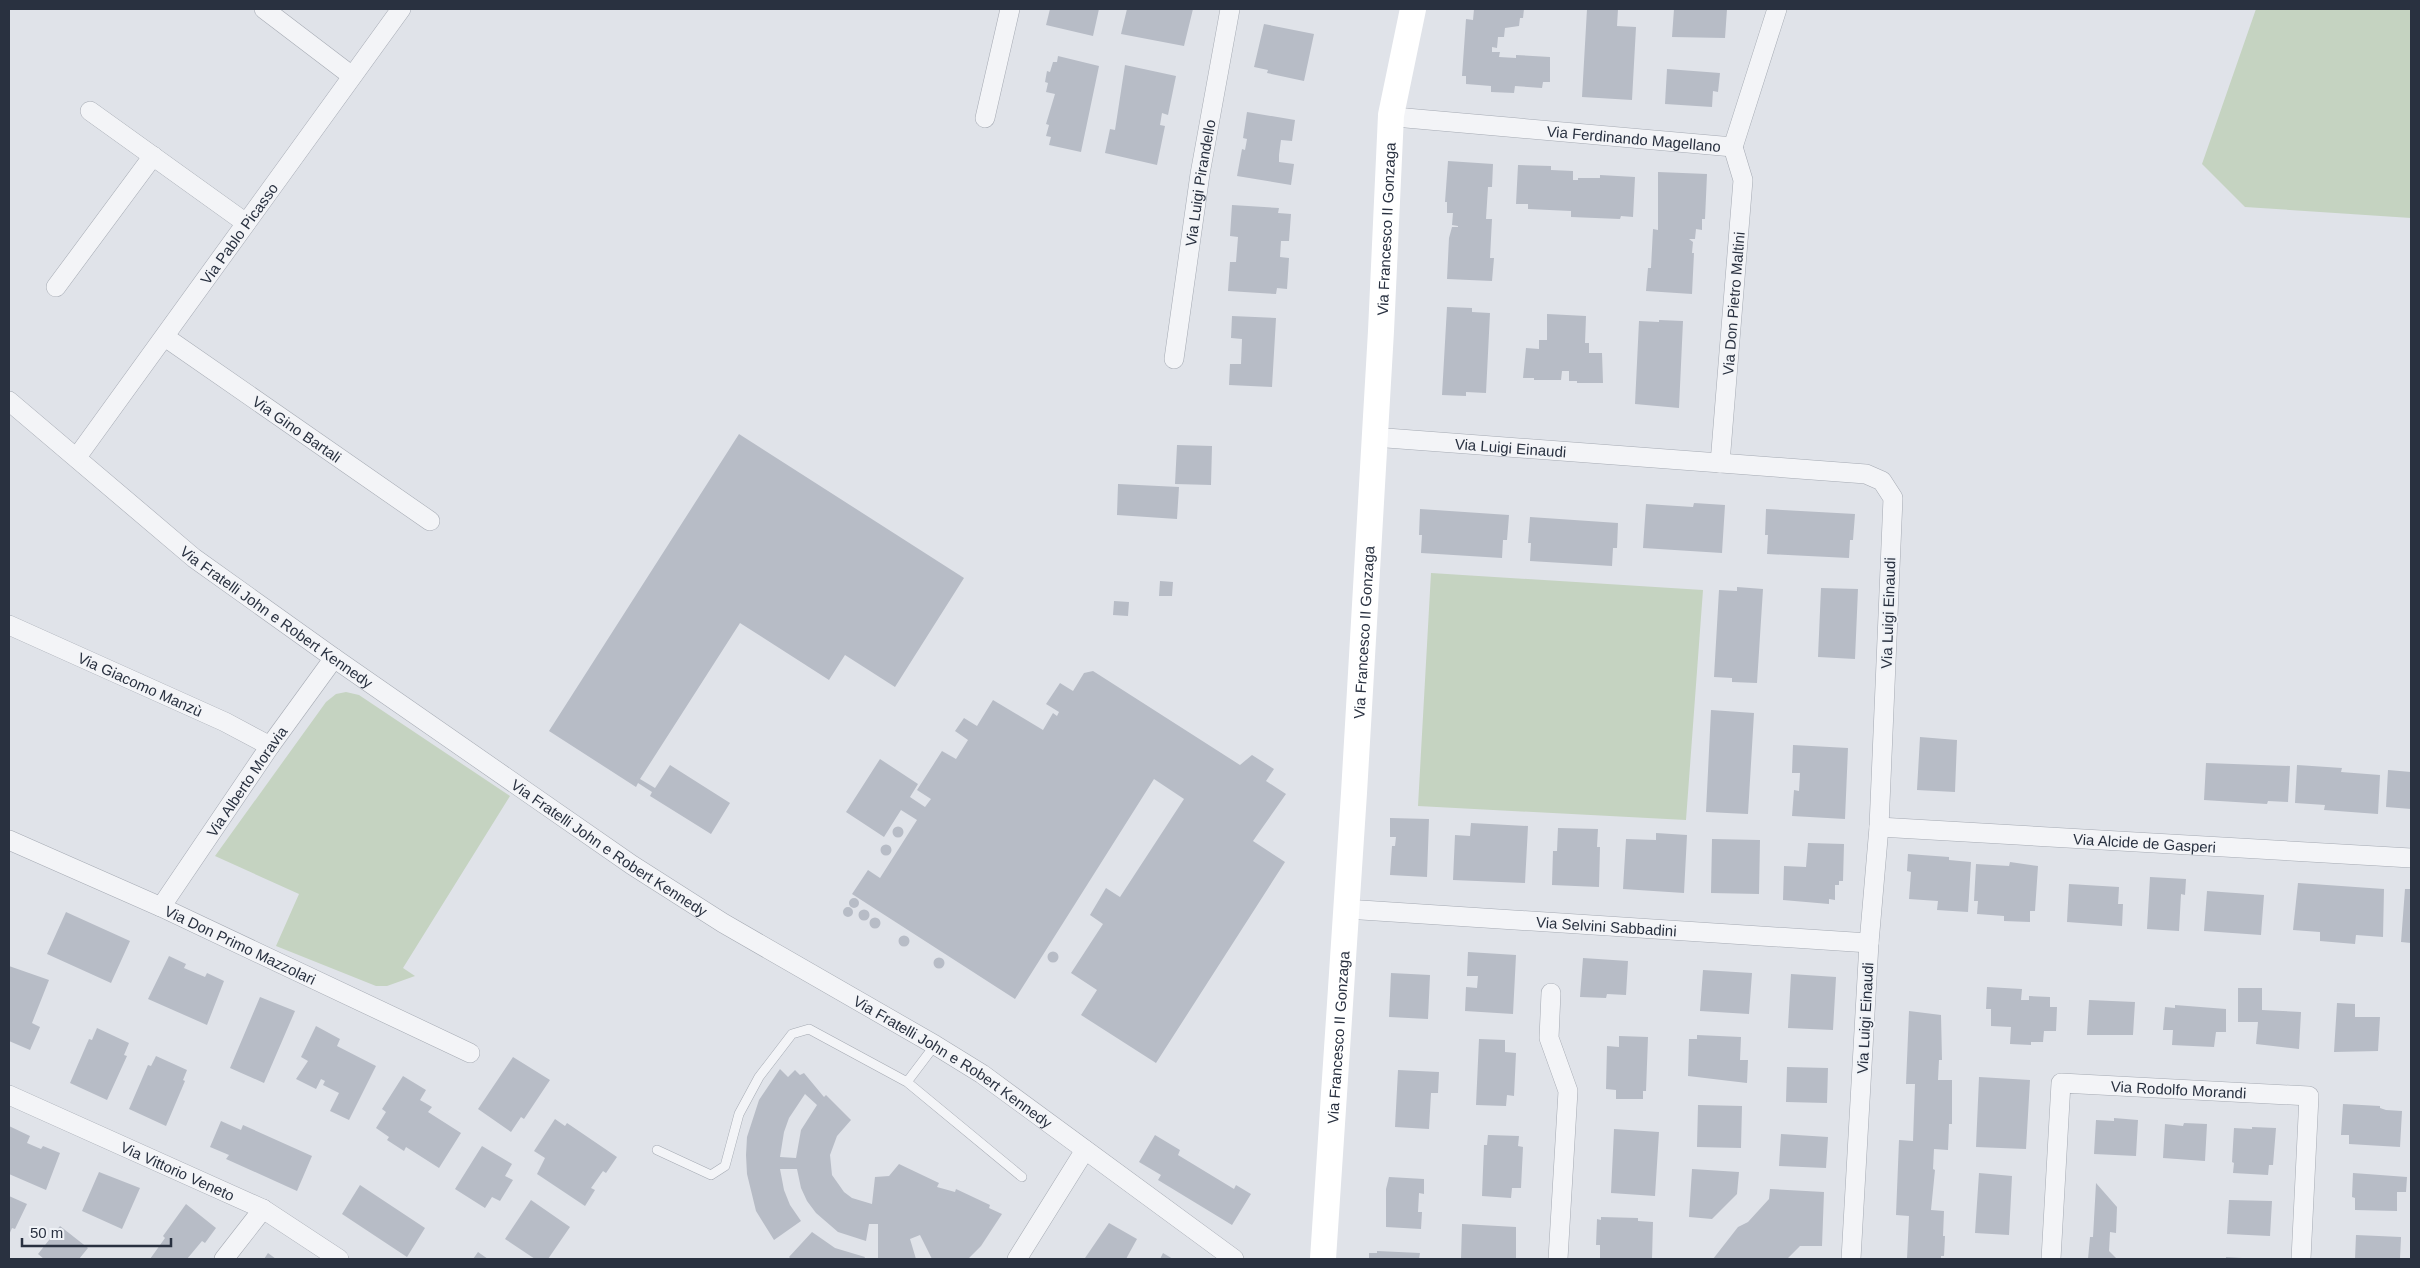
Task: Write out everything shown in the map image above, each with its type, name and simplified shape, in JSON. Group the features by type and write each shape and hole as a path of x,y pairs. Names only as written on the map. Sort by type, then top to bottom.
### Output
{"street":[{"path":"264,9 352,76"},
{"name":"Via Pablo Picasso","path":"76,457 165,337 401,9"},
{"path":"985,118 1010,9"},
{"name":"Via Luigi Pirandello","path":"1174,359 1200,174 1230,9"},
{"name":"Via Francesco II Gonzaga","path":"1323,1259 1346,910 1390,115 1413,9"},
{"name":"Via Ferdinando Magellano","path":"1390,115 1406,118 1733,147 1777,9"},
{"path":"90,111 246,223"},
{"name":"Via Don Pietro Maltini","path":"1720,463 1743,180 1733,147"},
{"path":"56,287 153,156"},
{"name":"Via Gino Bartali","path":"165,337 430,521"},
{"name":"Via Fratelli John e Robert Kennedy","path":"9,401 194,558 334,658 632,865 790,962 982,1074 1234,1259"},
{"name":"Via Luigi Einaudi","path":"1373,437 1866,474 1882,481 1893,498 1879,827 1869,943 1851,1259"},
{"name":"Via Giacomo Manzù","path":"9,625 225,722 270,746"},
{"name":"Via Alberto Moravia","path":"161,907 270,746 334,658"},
{"name":"Via Alcide de Gasperi","path":"1879,827 2411,858"},
{"name":"Via Don Primo Mazzolari","path":"9,840 161,907 470,1054"},
{"name":"Via Selvini Sabbadini","path":"1346,910 1869,943"},
{"path":"1551,993 1549,1038 1568,1091 1558,1259"},
{"name":"Via Rodolfo Morandi","path":"2051,1259 2061,1083 2309,1096 2301,1259"},
{"name":"Via Vittorio Veneto","path":"9,1096 263,1209 339,1259"},
{"path":"1017,1259 1084,1150"},
{"path":"224,1259 263,1209"}],"lane":[{"path":"657,1150 711,1175 725,1166 739,1114 759,1077 792,1034 809,1029 907,1082 1022,1177"},
{"path":"907,1082 935,1045"}],"green space":[{"path":"2256,9 2411,9 2411,218 2245,207 2202,164"},
{"path":"1431,573 1703,590 1686,820 1418,806"},
{"path":"346,692 359,695 510,796 403,968 415,976 387,986 376,986 276,946 299,894 215,856 326,702 336,694"}],"building":[{"path":"1050,9 1099,9 1093,36 1046,25"},
{"path":"1127,9 1193,9 1184,46 1121,34"},
{"path":"1474,9 1524,9 1523,18 1520,18 1519,26 1505,28 1504,37 1498,37 1497,48 1492,47 1492,52 1500,52 1499,57 1516,58 1516,55 1550,57 1550,82 1543,82 1542,88 1515,86 1514,93 1491,92 1491,86 1466,84 1466,76 1462,76 1466,19 1473,20"},
{"path":"1587,9 1618,9 1617,26 1636,27 1632,100 1582,97"},
{"path":"1674,9 1727,9 1725,38 1672,37"},
{"path":"1264,24 1314,34 1304,81 1267,73 1268,70 1254,67"},
{"path":"1058,56 1099,66 1081,152 1049,145 1051,137 1046,136 1049,125 1046,124 1055,94 1046,92 1048,83 1045,82 1047,71 1050,72 1053,62 1057,62"},
{"path":"1125,65 1176,76 1168,115 1162,113 1160,125 1165,126 1157,165 1105,153 1110,129 1115,130"},
{"path":"1667,69 1720,73 1718,92 1713,91 1712,107 1665,104"},
{"path":"1247,112 1295,120 1292,141 1281,140 1279,155 1279,162 1294,164 1291,185 1237,176 1242,149 1245,150 1247,139 1243,138"},
{"path":"1448,161 1493,164 1492,187 1488,187 1486,219 1492,219 1490,258 1494,258 1492,281 1447,279 1449,238 1452,227 1458,227 1452,225 1453,213 1447,213 1447,202 1445,202"},
{"path":"1518,165 1551,166 1551,170 1573,171 1573,180 1578,180 1578,178 1600,178 1600,175 1635,177 1633,217 1621,216 1620,219 1571,217 1571,211 1528,209 1528,204 1516,204"},
{"path":"1658,172 1707,174 1705,219 1702,219 1702,230 1696,229 1695,239 1689,239 1693,242 1692,253 1694,253 1692,294 1646,291 1648,268 1651,268 1653,229 1658,230"},
{"path":"1232,205 1279,208 1278,213 1291,214 1289,241 1281,241 1280,257 1289,258 1287,289 1277,288 1276,294 1228,291 1230,262 1236,262 1238,237 1230,236"},
{"path":"1447,307 1472,308 1472,312 1490,313 1486,393 1466,392 1466,396 1442,395"},
{"path":"1547,314 1586,316 1585,343 1589,343 1589,353 1602,353 1603,383 1577,383 1577,381 1569,381 1569,371 1562,371 1561,380 1523,378 1526,348 1539,349 1539,340 1547,340"},
{"path":"1232,316 1276,318 1272,387 1229,385 1230,364 1241,364 1242,339 1231,338"},
{"path":"1659,320 1683,321 1679,408 1635,404 1639,321 1659,322"},
{"path":"739,434 964,578 895,687 845,655 829,680 740,623 640,779 655,788 670,765 730,803 711,834 650,796 652,792 638,783 636,787 549,731"},
{"path":"1177,445 1212,446 1211,485 1175,484"},
{"path":"1118,484 1179,487 1177,519 1117,515"},
{"path":"1694,503 1725,505 1722,553 1643,548 1646,504 1693,507"},
{"path":"1420,509 1509,515 1507,540 1503,540 1502,558 1421,553 1422,535 1419,535"},
{"path":"1766,509 1855,514 1853,540 1850,540 1849,558 1767,554 1768,535 1765,535"},
{"path":"1530,517 1618,523 1617,548 1613,548 1612,566 1530,561 1531,543 1528,543"},
{"path":"1160,581 1173,582 1172,596 1159,596"},
{"path":"1737,587 1763,589 1757,683 1732,682 1732,678 1714,677 1719,590 1737,591"},
{"path":"1821,588 1858,589 1855,659 1818,657"},
{"path":"1114,601 1129,602 1128,616 1113,615"},
{"path":"1093,671 1240,765 1252,755 1274,769 1266,781 1286,794 1253,841 1285,862 1156,1063 1081,1015 1097,990 1071,973 1103,924 1090,915 1106,888 1120,897 1184,799 1154,779 1015,999 852,894 868,870 880,878 917,820 901,810 884,837 846,812 880,759 918,784 910,797 925,807 931,799 917,790 942,751 956,759 968,740 955,731 964,718 977,726 993,700 1043,730 1053,713 1057,716 1059,712 1046,704 1060,683 1073,691 1084,673"},
{"path":"1711,710 1754,713 1748,814 1706,812"},
{"path":"1920,737 1957,740 1955,792 1917,790"},
{"path":"1793,745 1848,748 1845,819 1792,816 1794,790 1799,791 1800,773 1792,773"},
{"path":"2206,763 2290,766 2288,802 2268,801 2267,804 2204,800"},
{"path":"2297,765 2342,768 2341,772 2380,775 2378,814 2324,810 2325,805 2295,803"},
{"path":"2388,770 2411,772 2411,809 2386,807"},
{"path":"1390,818 1429,819 1427,877 1390,875 1392,846 1395,846 1396,837 1390,837"},
{"path":"1471,823 1528,826 1525,883 1453,880 1455,835 1470,836"},
{"path":"896,827 900,827 903,832 902,836 896,837 893,834 893,830"},
{"path":"1558,828 1598,829 1597,847 1600,847 1599,887 1552,885 1553,851 1557,851"},
{"path":"1656,833 1687,835 1684,893 1623,889 1626,839 1656,840"},
{"path":"1712,839 1760,840 1759,894 1711,893"},
{"path":"1808,843 1844,844 1843,881 1839,881 1839,885 1835,885 1835,900 1829,899 1829,904 1783,900 1784,866 1806,867"},
{"path":"886,844 892,850 886,856 880,850"},
{"path":"1908,854 1949,857 1949,860 1971,862 1968,912 1937,910 1938,901 1909,899 1911,872 1907,871"},
{"path":"2010,862 2038,866 2035,911 2030,911 2030,922 2004,921 2004,916 1977,914 1978,901 1974,901 1976,864 2009,866"},
{"path":"2150,877 2186,879 2185,895 2181,894 2179,931 2147,929"},
{"path":"2298,883 2384,889 2383,937 2356,935 2355,944 2320,941 2320,932 2293,930"},
{"path":"2069,884 2119,887 2118,904 2123,904 2122,926 2067,922"},
{"path":"2405,889 2411,889 2411,943 2401,942"},
{"path":"2207,891 2264,895 2261,935 2204,931"},
{"path":"854,898 859,903 854,908 849,903"},
{"path":"848,907 853,912 848,917 843,912"},
{"path":"864,909 870,915 864,921 858,915"},
{"path":"66,912 130,941 111,983 47,954"},
{"path":"875,917 881,923 875,929 869,923"},
{"path":"904,935 910,941 904,947 898,941"},
{"path":"1053,951 1059,957 1053,963 1047,957"},
{"path":"1468,952 1516,955 1513,1014 1465,1011 1466,987 1477,988 1478,976 1467,976"},
{"path":"169,956 186,964 184,968 205,977 207,973 224,981 207,1025 148,999"},
{"path":"937,958 941,958 944,963 943,967 937,968 934,965 934,961"},
{"path":"1583,958 1628,961 1626,995 1607,994 1606,998 1580,997"},
{"path":"9,966 49,980 32,1023 40,1027 30,1050 9,1041"},
{"path":"1703,970 1752,973 1749,1014 1700,1011"},
{"path":"1391,973 1430,975 1428,1019 1389,1017"},
{"path":"1791,974 1836,977 1833,1030 1788,1028"},
{"path":"1987,987 2022,989 2021,1000 2029,1000 2029,996 2050,997 2050,1007 2057,1007 2056,1031 2044,1031 2043,1042 2031,1042 2031,1045 2010,1044 2011,1027 1991,1026 1991,1009 1986,1009"},
{"path":"2238,988 2262,988 2262,1010 2301,1012 2299,1049 2256,1044 2258,1022 2238,1022"},
{"path":"260,997 295,1011 264,1083 230,1068"},
{"path":"2089,1000 2135,1002 2133,1035 2087,1035"},
{"path":"2337,1003 2355,1004 2355,1017 2380,1017 2378,1051 2334,1052"},
{"path":"2175,1005 2226,1009 2226,1032 2216,1032 2214,1047 2172,1045 2173,1030 2163,1030 2165,1007 2175,1008"},
{"path":"1909,1011 1941,1015 1942,1060 1939,1060 1938,1080 1952,1080 1952,1124 1949,1124 1948,1150 1934,1149 1933,1169 1935,1170 1931,1210 1944,1211 1944,1256 1941,1256 1941,1259 1907,1259 1909,1216 1896,1215 1899,1140 1913,1141 1915,1084 1906,1084"},
{"path":"316,1026 340,1039 337,1046 376,1066 349,1120 330,1111 339,1093 323,1085 325,1081 321,1079 316,1089 296,1079 308,1061 301,1057"},
{"path":"97,1028 129,1043 124,1055 127,1056 107,1100 70,1083 89,1039 92,1040"},
{"path":"1697,1035 1741,1037 1740,1060 1748,1060 1747,1083 1688,1076 1689,1039 1697,1039"},
{"path":"1619,1036 1648,1037 1646,1091 1643,1091 1643,1099 1616,1099 1616,1090 1606,1089 1607,1046 1619,1047"},
{"path":"1479,1039 1505,1040 1505,1052 1516,1053 1514,1096 1507,1095 1506,1106 1476,1105"},
{"path":"156,1056 187,1070 183,1080 185,1081 166,1126 129,1109 148,1065 151,1066"},
{"path":"513,1057 550,1080 524,1119 521,1117 511,1132 478,1109"},
{"path":"1787,1067 1828,1068 1827,1103 1786,1102"},
{"path":"780,1069 788,1077 795,1070 800,1075 804,1073 824,1097 826,1095 851,1120 837,1136 830,1155 832,1175 844,1192 852,1198 872,1204 875,1177 889,1176 899,1164 939,1183 937,1187 955,1192 956,1189 990,1205 989,1208 1002,1214 981,1246 968,1259 932,1259 920,1235 910,1239 916,1259 878,1259 878,1224 869,1224 866,1241 838,1232 816,1213 807,1201 801,1188 797,1169 780,1169 784,1190 790,1205 801,1221 774,1240 756,1211 747,1174 747,1137 759,1100","holes":["805,1094 817,1105 801,1130 796,1158 780,1157 784,1132 789,1118"]},
{"path":"1398,1070 1439,1072 1438,1093 1431,1093 1429,1129 1395,1127"},
{"path":"403,1076 426,1090 420,1100 432,1107 428,1112 461,1133 439,1168 406,1147 404,1151 387,1140 389,1137 376,1128 386,1112 382,1109"},
{"path":"1979,1077 2030,1080 2026,1149 1976,1147"},
{"path":"2343,1104 2380,1106 2380,1108 2386,1110 2402,1111 2400,1147 2349,1144 2349,1135 2341,1135"},
{"path":"1698,1105 1742,1106 1741,1148 1697,1147"},
{"path":"2114,1118 2138,1120 2136,1156 2094,1154 2096,1120 2114,1121"},
{"path":"555,1119 565,1126 567,1123 617,1157 606,1173 603,1171 591,1188 595,1190 585,1206 537,1174 545,1158 534,1151"},
{"path":"221,1121 241,1130 243,1125 312,1156 297,1191 226,1159 229,1155 210,1147"},
{"path":"2184,1123 2207,1124 2205,1161 2163,1158 2165,1124 2183,1126"},
{"path":"9,1126 30,1136 27,1143 41,1149 43,1146 60,1153 46,1190 9,1174"},
{"path":"2252,1127 2276,1128 2273,1165 2269,1165 2268,1175 2233,1173 2234,1128 2252,1129"},
{"path":"1614,1129 1659,1132 1655,1196 1611,1193"},
{"path":"1781,1134 1828,1137 1826,1168 1779,1166"},
{"path":"1155,1135 1180,1150 1178,1155 1234,1189 1236,1185 1251,1194 1232,1225 1158,1180 1161,1175 1139,1162"},
{"path":"1488,1135 1519,1136 1518,1146 1523,1147 1521,1188 1512,1188 1511,1198 1482,1196 1484,1145 1487,1145"},
{"path":"482,1146 512,1164 505,1176 513,1180 500,1201 492,1197 485,1208 455,1189"},
{"path":"1692,1169 1739,1172 1737,1194 1712,1219 1689,1217"},
{"path":"99,1172 140,1188 122,1229 82,1211"},
{"path":"1979,1173 2012,1176 2009,1235 1975,1233"},
{"path":"2353,1173 2407,1177 2406,1192 2397,1192 2397,1211 2355,1210 2355,1198 2352,1197"},
{"path":"1389,1177 1424,1179 1424,1194 1419,1193 1418,1212 1422,1212 1421,1229 1386,1227 1386,1189"},
{"path":"2096,1183 2117,1207 2116,1233 2110,1232 2109,1251 2117,1259 2088,1259 2090,1237 2093,1237"},
{"path":"360,1185 425,1228 407,1257 342,1214"},
{"path":"1770,1189 1824,1192 1822,1246 1800,1246 1787,1259 1713,1259 1738,1227 1748,1222 1769,1199"},
{"path":"9,1196 27,1204 15,1229 12,1228 9,1235"},
{"path":"531,1200 570,1227 548,1259 535,1259 505,1239"},
{"path":"2229,1200 2272,1201 2270,1236 2227,1234"},
{"path":"186,1204 216,1228 205,1243 202,1241 187,1259 150,1259 165,1238 163,1236"},
{"path":"1601,1217 1638,1218 1638,1221 1653,1222 1652,1259 1600,1258 1600,1245 1596,1245 1597,1219 1601,1220"},
{"path":"1109,1223 1137,1239 1126,1259 1085,1258"},
{"path":"1462,1224 1516,1227 1516,1259 1461,1259"},
{"path":"60,1226 88,1248 79,1259 44,1259 38,1254"},
{"path":"812,1232 835,1248 865,1257 864,1259 791,1259 789,1257"},
{"path":"2356,1235 2401,1237 2400,1259 2355,1259"},
{"path":"1377,1251 1420,1253 1419,1259 1369,1259 1369,1253 1377,1253"},
{"path":"478,1252 488,1259 473,1259"},
{"path":"268,1253 276,1259 264,1259"},
{"path":"1163,1253 1173,1259 1160,1259"},
{"path":"2226,1257 2242,1258 2242,1259 2226,1259"}]}
